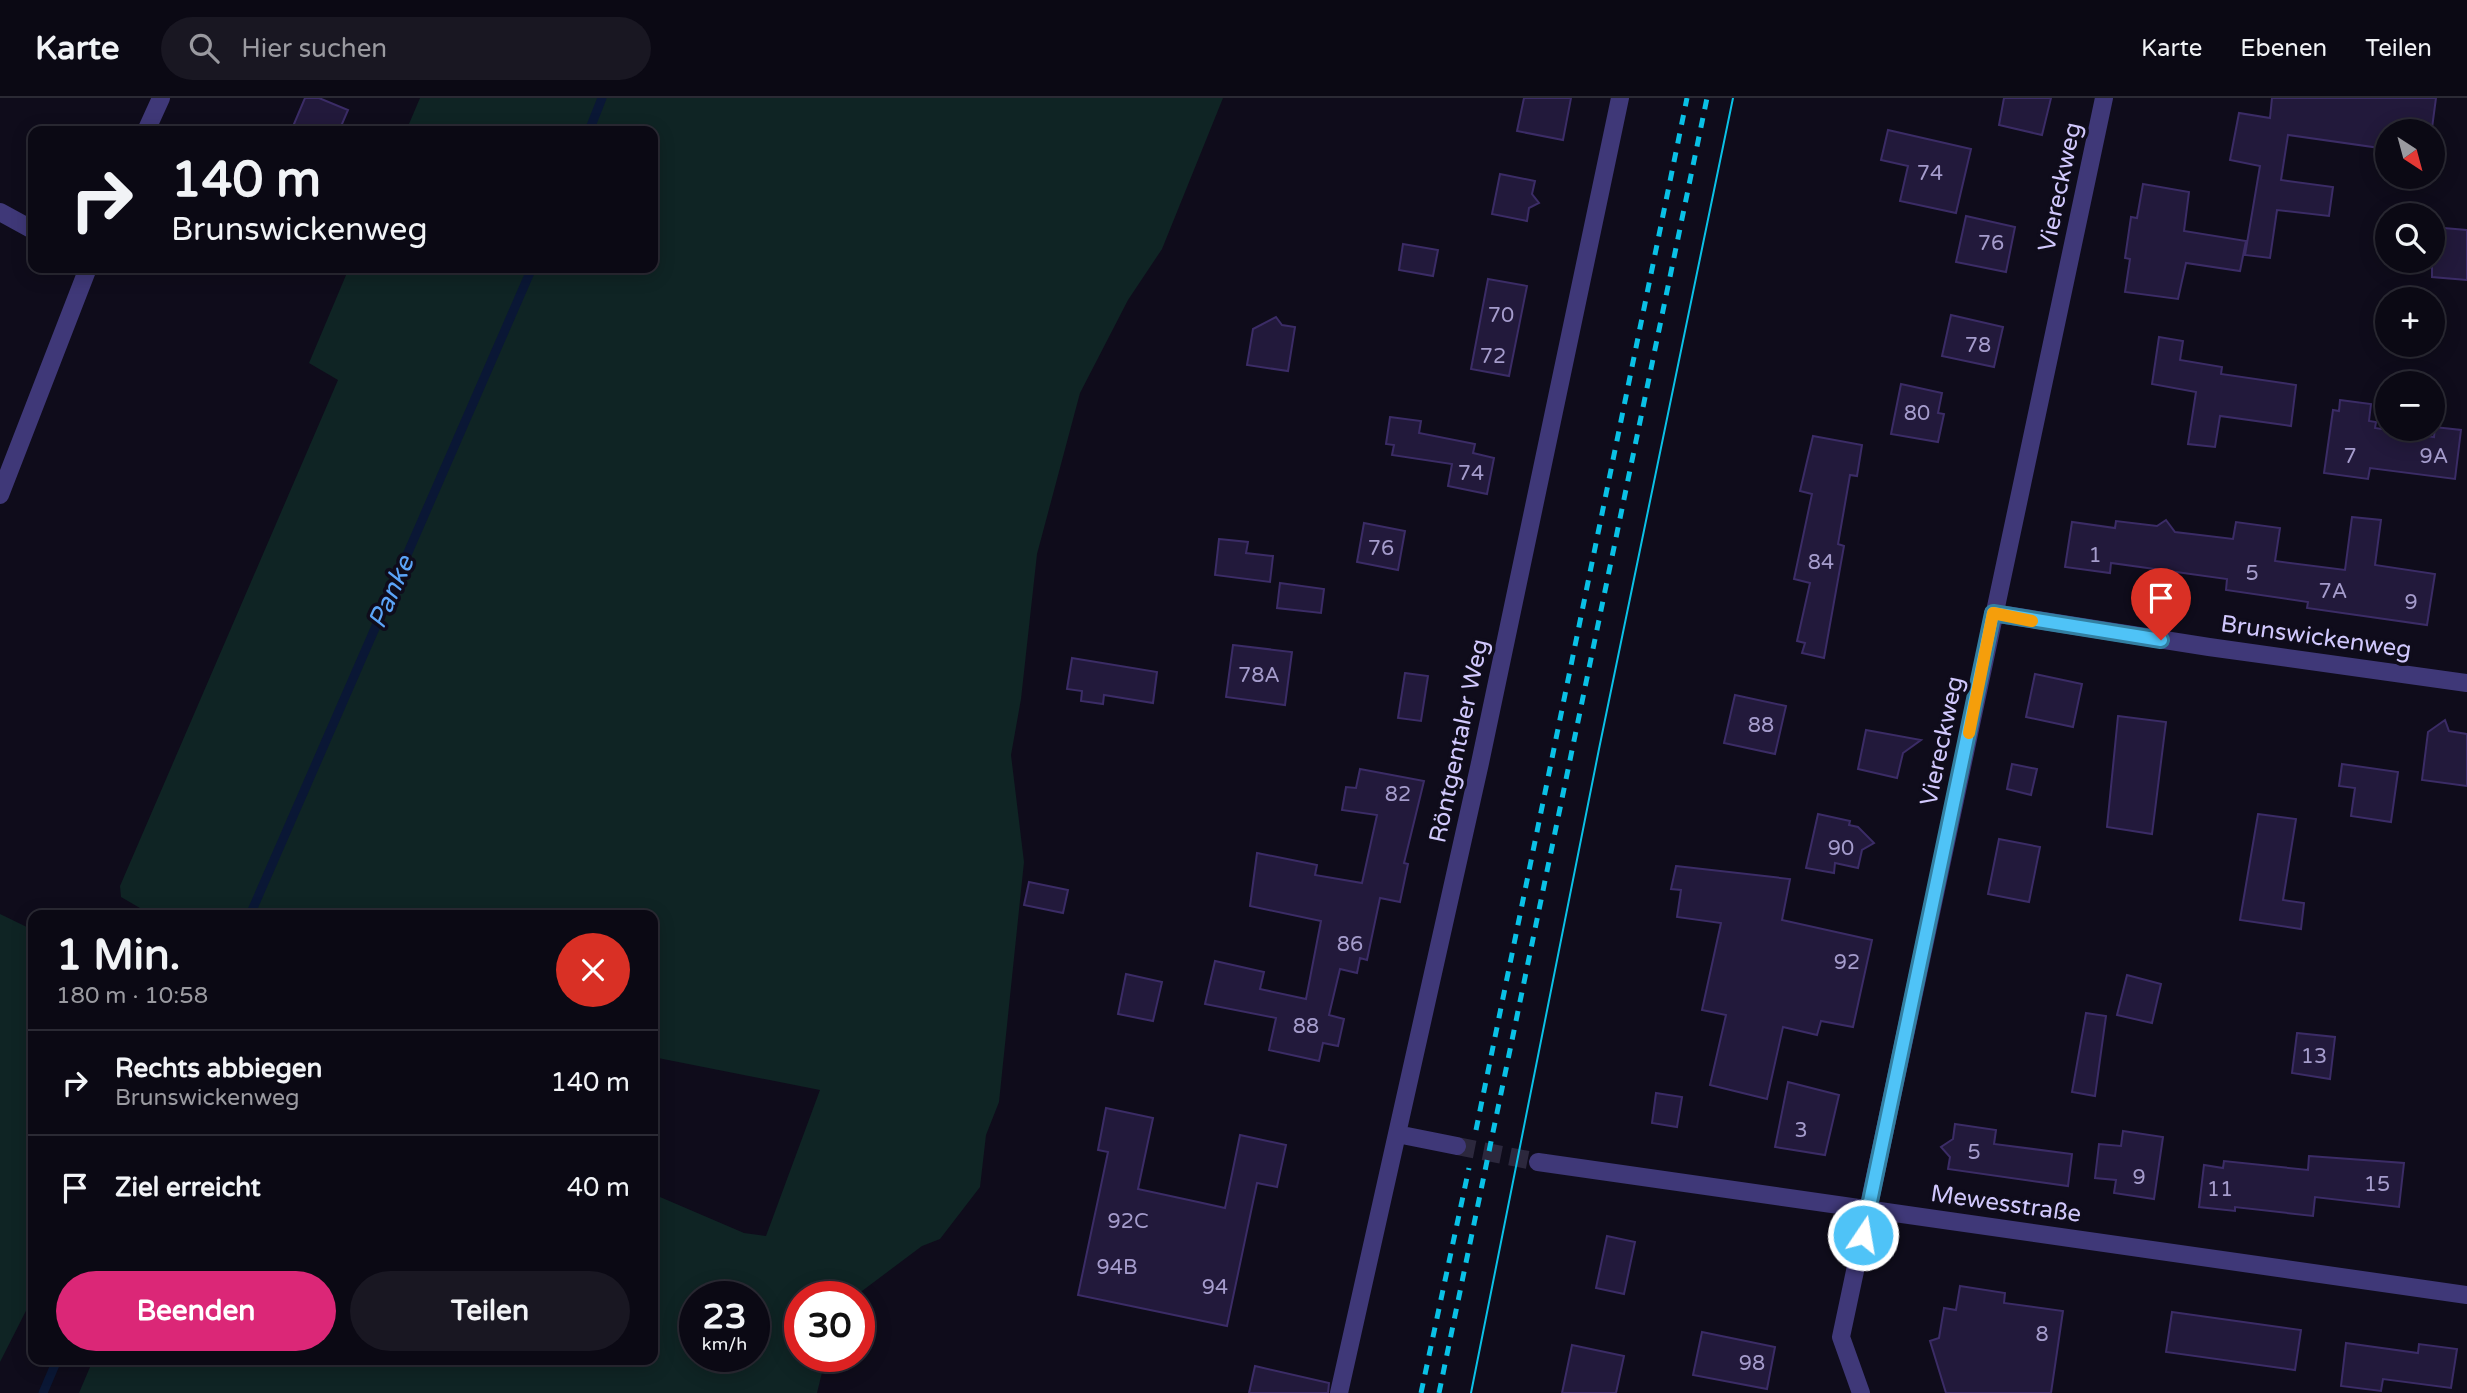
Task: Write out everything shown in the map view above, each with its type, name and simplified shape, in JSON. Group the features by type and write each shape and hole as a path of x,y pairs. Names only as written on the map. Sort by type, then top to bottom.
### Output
{"street":[{"path":"148,126 161,98"},
{"name":"Röntgentaler Weg","path":"1339,1393 1480,763 1620,98"},
{"name":"Viereckweg","path":"1861,1393 1841,1337 2104,98"},
{"path":"0,212 28,227"},
{"path":"0,495 86,273"},
{"name":"Brunswickenweg","path":"1993,613 2195,645 2467,683"},
{"path":"1397,1134 1457,1146"},
{"name":"Mewesstraße","path":"1538,1162 2467,1295"}],"green space":[{"path":"420,98 1223,98 1162,249 1128,300 1080,393 1037,554 1021,699 1011,755 1024,862 999,1102 986,1135 980,1187 940,1239 922,1246 875,1281 784,1281 784,1372 822,1372 817,1393 79,1393 91,1365 658,1365 658,1196 744,1233 766,1236 820,1090 658,1058 658,910 143,910 121,897 120,886 338,380 309,363 347,273 658,273 658,126 408,126"},
{"path":"0,914 28,928 28,1307 0,1362"}],"building":[{"path":"305,98 319,98 348,110 341,126 293,126"},
{"path":"1524,98 1571,98 1563,140 1517,131"},
{"path":"2004,98 2051,98 2042,135 1999,125"},
{"path":"2272,98 2436,98 2433,119 2375,119 2375,147 2288,135 2281,180 2333,187 2329,216 2277,210 2270,258 2245,255 2260,166 2230,160 2239,113 2270,118"},
{"path":"1888,130 1971,149 1956,213 1900,201 1908,166 1881,160"},
{"path":"1500,174 1535,181 1532,194 1539,203 1529,208 1527,221 1492,214"},
{"path":"2143,184 2189,192 2184,231 2246,241 2240,271 2186,263 2178,299 2125,292 2130,259 2125,258 2131,217 2137,218"},
{"path":"1966,216 2015,227 2006,272 1956,262"},
{"path":"2445,228 2467,230 2467,280 2432,277 2432,273 2445,273"},
{"path":"1403,244 1438,250 1433,276 1399,270"},
{"path":"1488,279 1527,286 1509,376 1471,369"},
{"path":"1951,315 2003,327 1994,367 1942,356"},
{"path":"1276,317 1282,325 1295,327 1288,371 1247,365 1253,329"},
{"path":"2159,337 2183,341 2180,360 2222,367 2221,374 2296,385 2291,426 2220,416 2215,447 2188,444 2196,392 2152,384"},
{"path":"1901,384 1942,393 1938,413 1944,414 1938,442 1891,434"},
{"path":"2340,400 2371,404 2369,421 2375,422 2375,441 2445,441 2445,428 2461,430 2455,479 2370,468 2368,479 2324,473 2333,410 2339,411"},
{"path":"1390,417 1421,421 1419,433 1475,444 1473,453 1494,458 1487,494 1448,486 1452,464 1392,455 1394,445 1386,444"},
{"path":"1813,436 1862,445 1857,476 1850,475 1838,544 1844,546 1824,658 1802,653 1805,643 1797,641 1810,583 1794,579 1812,494 1800,491"},
{"path":"2352,517 2381,520 2375,565 2435,574 2427,625 2307,608 2308,602 2226,590 2227,579 2111,563 2110,573 2065,567 2072,522 2115,528 2116,521 2157,526 2166,520 2175,532 2233,539 2236,522 2280,528 2275,561 2345,570"},
{"path":"1364,523 1405,531 1398,570 1357,562"},
{"path":"1219,539 1248,542 1246,553 1273,556 1270,582 1215,575"},
{"path":"1280,583 1324,589 1321,613 1277,608"},
{"path":"1233,645 1292,652 1285,705 1226,697"},
{"path":"1072,658 1157,672 1153,703 1104,695 1103,704 1081,701 1082,691 1067,689"},
{"path":"1405,673 1428,676 1421,721 1398,718"},
{"path":"2035,674 2082,684 2073,727 2026,717"},
{"path":"1735,695 1786,706 1775,754 1724,743"},
{"path":"2118,716 2166,722 2152,834 2107,827"},
{"path":"2445,720 2449,731 2467,734 2467,786 2422,780 2428,732"},
{"path":"1866,730 1921,740 1903,753 1897,778 1858,769"},
{"path":"2012,764 2037,769 2031,795 2007,789"},
{"path":"2342,764 2398,772 2391,822 2351,816 2355,788 2339,786"},
{"path":"1360,769 1424,781 1404,863 1408,864 1400,902 1380,898 1367,960 1360,958 1357,973 1340,969 1329,1015 1344,1019 1338,1046 1323,1043 1319,1061 1269,1050 1276,1018 1205,1004 1215,961 1264,972 1260,989 1306,999 1321,921 1250,906 1257,853 1317,865 1315,875 1362,883 1377,815 1342,810 1346,787 1356,788"},
{"path":"1818,814 1850,821 1849,825 1858,827 1874,843 1862,850 1858,868 1835,863 1834,873 1806,868"},
{"path":"2258,814 2296,819 2283,900 2304,903 2301,929 2240,920"},
{"path":"1999,839 2040,847 2029,902 1988,894"},
{"path":"1676,866 1790,879 1782,920 1872,940 1853,1027 1821,1021 1817,1035 1783,1027 1767,1099 1710,1085 1726,1015 1702,1010 1721,923 1677,917 1681,890 1671,889"},
{"path":"1029,882 1068,890 1063,913 1024,905"},
{"path":"1126,974 1162,982 1153,1021 1118,1014"},
{"path":"2127,975 2161,984 2152,1023 2117,1015"},
{"path":"2086,1013 2106,1016 2095,1096 2072,1092"},
{"path":"2297,1033 2335,1037 2330,1079 2292,1073"},
{"path":"1788,1082 1839,1095 1825,1155 1775,1147"},
{"path":"1656,1093 1682,1097 1677,1127 1652,1123"},
{"path":"1106,1108 1153,1118 1138,1189 1225,1208 1240,1135 1286,1145 1277,1187 1257,1183 1227,1326 1078,1295 1108,1152 1098,1150"},
{"path":"1955,1124 1996,1130 1994,1144 2072,1154 2068,1186 1948,1169 1950,1157 1941,1147 1953,1139"},
{"path":"2123,1131 2163,1137 2154,1199 2114,1193 2116,1180 2095,1178 2099,1144 2121,1146"},
{"path":"2309,1156 2404,1163 2399,1207 2315,1197 2313,1216 2235,1207 2235,1211 2199,1207 2204,1165 2223,1168 2224,1161 2308,1170"},
{"path":"1607,1236 1635,1242 1624,1294 1596,1288"},
{"path":"1960,1286 2005,1293 2004,1303 2063,1311 2051,1393 1946,1393 1930,1341 1939,1338 1944,1308 1956,1310"},
{"path":"2172,1312 2301,1330 2295,1370 2166,1352"},
{"path":"1702,1332 1775,1347 1767,1389 1693,1375"},
{"path":"2346,1343 2418,1353 2419,1344 2457,1349 2451,1388 2383,1379 2381,1391 2341,1386"},
{"path":"1572,1345 1624,1356 1616,1393 1562,1393"},
{"path":"1255,1366 1329,1383 1328,1393 1249,1393"}],"waterway":[{"name":"Panke","path":"591,126 602,98"},
{"name":"Panke","path":"252,910 530,273"},
{"name":"Panke","path":"43,1393 55,1365"}],"tunnel":[{"path":"1457,1146 1538,1162"}],"tram line":[{"path":"1471,1393 1599,749 1733,98"}],"railway":[{"path":"1476,1130 1687,98"},
{"path":"1439,1393 1707,98"},
{"path":"1421,1393 1469,1168"}],"slow traffic":[{"path":"1969,733 1993,613 2032,621"}],"route":[{"path":"1863,1235 1993,613 2161,640"}]}
